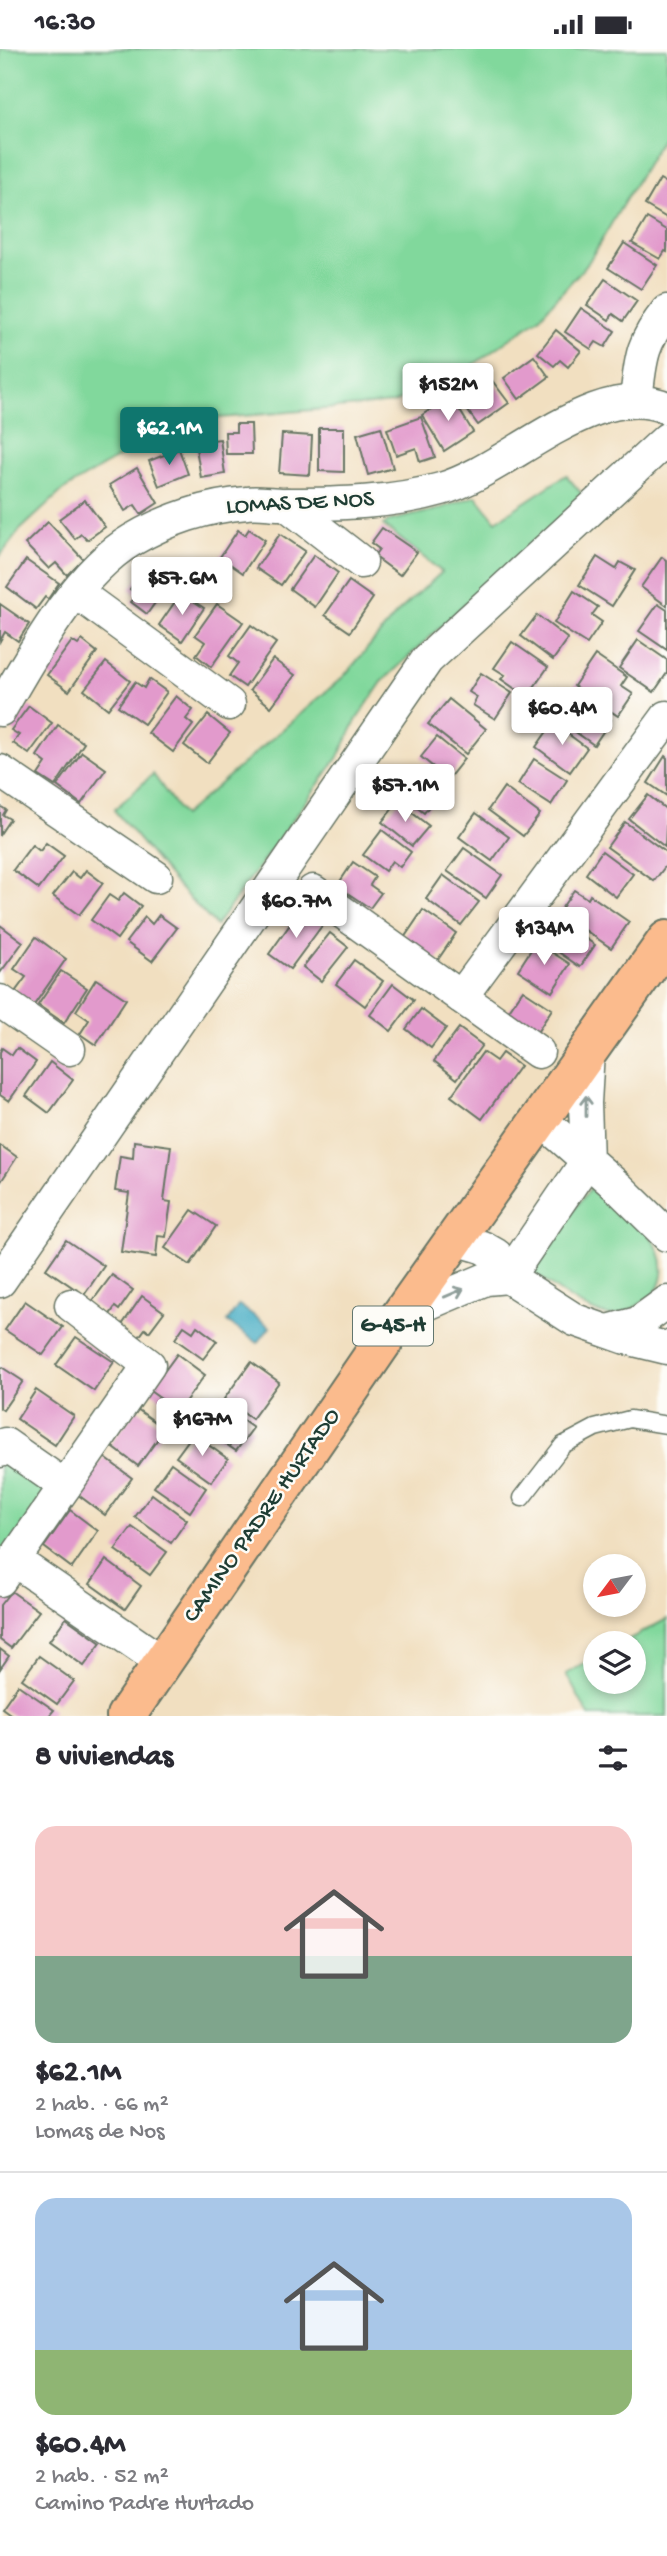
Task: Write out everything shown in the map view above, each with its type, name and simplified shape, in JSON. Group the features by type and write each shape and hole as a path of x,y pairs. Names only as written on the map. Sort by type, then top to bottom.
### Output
{"main road":[{"name":"CAMINO PADRE HURTADO","path":"125,1716 401,1315 667,940"}],"street":[{"path":"636,400 642,355 650,332 667,311"},
{"name":"LOMAS DE NOS","path":"0,710 41,638 76,592 105,561 130,541 164,524 197,513 247,502 286,505 401,498 443,489 606,404 636,400 667,408"},
{"path":"0,1281 427,660 667,439"},
{"path":"286,505 361,562"},
{"path":"76,592 229,704"},
{"path":"461,997 667,717"},
{"path":"0,771 156,877"},
{"path":"313,891 538,1052"},
{"path":"0,1001 69,1049"},
{"path":"508,1277 587,1161 585,1103 588,1051"},
{"path":"540,1119 667,1235"},
{"path":"455,1239 482,1247 496,1255 508,1277 575,1320 667,1348"},
{"path":"401,1315 486,1279 508,1277"},
{"path":"608,1331 638,1323 667,1303"},
{"path":"667,1303 667,1312"},
{"path":"71,1305 149,1365 7,1570 162,1662"},
{"path":"0,1451 5,1444 65,1486"}],"lane":[{"path":"522,1498 563,1445 595,1428 629,1419 667,1425"}],"green space":[{"path":"0,49 667,49 667,130 588,263 538,319 470,367 394,403 219,418 130,450 62,491 20,530 0,556"},
{"path":"566,475 586,499 472,597 382,682 357,719 338,757 216,926 176,884 114,810 153,774 183,816 344,676 399,611 442,572 383,525 476,496 496,521"},
{"path":"593,1185 639,1223 657,1247 662,1260 662,1275 655,1293 623,1314 607,1315 586,1308 528,1269"},
{"path":"5,1458 49,1490 0,1560 0,1464"},
{"path":"667,1619 667,1716 589,1716 566,1674 583,1665 583,1694 646,1694 644,1631"}],"water":[{"path":"239,1305 270,1327 258,1343 227,1322"}],"building":[{"path":"660,179 667,183 667,218 645,205"},
{"path":"647,218 667,230 667,252 665,251 660,259 632,243"},
{"path":"624,243 657,265 641,289 608,268"},
{"path":"605,279 637,301 623,321 613,314 609,320 587,305"},
{"path":"581,308 615,331 605,347 596,342 591,349 565,332"},
{"path":"556,330 581,351 568,367 560,360 554,366 538,353"},
{"path":"534,356 549,377 519,399 504,378"},
{"path":"488,375 509,403 478,425 458,397"},
{"path":"451,396 473,432 444,451 422,415"},
{"path":"421,417 435,457 420,462 416,448 396,455 387,429"},
{"path":"236,424 251,424 252,454 226,454 225,432 236,432"},
{"path":"381,427 393,468 368,475 357,434"},
{"path":"319,428 344,428 344,472 319,471"},
{"path":"282,434 312,436 310,475 279,473"},
{"path":"220,439 225,474 201,478 195,442"},
{"path":"179,449 188,474 159,486 149,461"},
{"path":"137,468 158,503 141,514 135,505 125,511 109,485"},
{"path":"85,500 105,527 87,540 81,534 75,539 59,519"},
{"path":"48,522 83,559 67,575 56,563 49,569 25,544"},
{"path":"382,528 417,552 400,575 374,556 379,549 371,543"},
{"path":"249,529 265,540 243,573 220,557 238,530 245,535"},
{"path":"280,534 305,551 281,585 256,568"},
{"path":"314,555 338,573 315,607 290,589"},
{"path":"597,557 616,569 620,562 635,570 612,606 579,585"},
{"path":"662,557 667,561 667,606 641,587"},
{"path":"26,560 59,583 48,599 45,597 36,609 7,587"},
{"path":"147,565 170,582 147,614 131,602 137,595 130,589"},
{"path":"349,581 373,598 350,632 325,615"},
{"path":"574,591 598,607 592,615 602,622 587,644 554,623"},
{"path":"181,593 204,608 182,641 159,625"},
{"path":"0,604 29,624 18,641 5,632 0,641"},
{"path":"217,604 243,622 211,667 196,655 205,642 195,635"},
{"path":"658,604 667,610 667,650 639,631"},
{"path":"537,615 568,639 553,660 521,636"},
{"path":"251,625 276,643 245,687 229,676 238,663 229,656"},
{"path":"82,640 97,652 69,691 47,675 72,641 78,645"},
{"path":"638,640 667,660 667,673 654,692 619,668"},
{"path":"512,642 548,667 527,697 501,679 505,675 494,668"},
{"path":"595,655 627,677 621,686 633,694 618,716 574,686"},
{"path":"273,659 295,675 271,707 250,690"},
{"path":"106,662 130,681 108,709 84,690"},
{"path":"481,673 512,693 495,719 473,705 477,697 469,692"},
{"path":"149,679 167,692 144,724 118,706 135,682 144,688"},
{"path":"176,696 193,710 186,719 193,725 173,752 148,733"},
{"path":"577,696 611,720 594,745 560,721"},
{"path":"449,699 486,729 466,754 428,724"},
{"path":"29,706 52,723 29,754 13,743 19,735 11,730"},
{"path":"208,715 230,733 207,763 184,745"},
{"path":"553,723 587,748 570,772 536,747"},
{"path":"58,725 84,743 55,786 38,775 46,763 37,756"},
{"path":"437,737 464,759 448,779 421,757"},
{"path":"82,752 106,769 81,804 57,786"},
{"path":"665,756 667,758 667,796 648,783"},
{"path":"534,759 567,780 551,805 518,784"},
{"path":"412,770 423,778 428,772 445,785 424,813 396,791"},
{"path":"504,787 540,814 523,836 488,810"},
{"path":"648,795 667,810 665,847 629,819"},
{"path":"398,802 429,826 412,846 382,822"},
{"path":"0,806 6,810 3,815 10,819 0,834"},
{"path":"476,813 509,837 492,861 459,837"},
{"path":"625,822 667,853 667,864 654,881 607,847"},
{"path":"382,830 411,852 400,867 392,861 385,871 363,855"},
{"path":"46,843 64,856 39,889 13,870 32,845 40,851"},
{"path":"464,848 502,875 486,898 447,871"},
{"path":"602,851 633,874 616,897 586,874"},
{"path":"353,862 375,877 370,885 381,893 370,908 337,886"},
{"path":"86,870 103,883 79,915 53,896 72,872 80,878"},
{"path":"443,875 479,902 461,925 426,899"},
{"path":"574,890 588,899 590,895 629,922 611,948 559,912"},
{"path":"124,893 141,906 117,939 91,920 109,895 118,901"},
{"path":"423,910 456,933 437,961 404,938"},
{"path":"299,912 310,921 314,915 324,923 290,969 269,954"},
{"path":"159,915 177,928 152,961 126,942 145,917 152,924"},
{"path":"562,922 595,945 580,967 547,944"},
{"path":"0,925 23,942 0,973"},
{"path":"330,933 348,947 321,981 303,967"},
{"path":"36,937 66,959 34,1005 15,992 26,977 14,969"},
{"path":"536,942 570,964 552,992 518,970"},
{"path":"354,960 383,981 365,1006 336,984"},
{"path":"61,971 87,988 64,1023 38,1005"},
{"path":"96,979 126,999 96,1045 80,1034 89,1020 76,1011"},
{"path":"393,984 414,1000 391,1031 370,1015"},
{"path":"523,990 552,1009 536,1034 506,1015"},
{"path":"421,1009 446,1028 431,1048 406,1029"},
{"path":"459,1028 482,1045 457,1079 434,1061"},
{"path":"2,1048 12,1055 17,1048 36,1062 9,1101 0,1095"},
{"path":"483,1052 496,1061 502,1053 520,1066 482,1119 451,1096"},
{"path":"50,1062 73,1080 49,1113 26,1096"},
{"path":"134,1141 171,1146 164,1201 171,1202 166,1237 158,1236 156,1257 121,1252 129,1193 115,1191 120,1156 133,1158"},
{"path":"0,1145 17,1157 0,1183"},
{"path":"192,1210 216,1226 190,1265 165,1248"},
{"path":"66,1240 104,1266 84,1295 46,1269"},
{"path":"112,1275 133,1290 119,1310 115,1307 109,1316 91,1303"},
{"path":"142,1296 164,1312 149,1332 145,1329 139,1337 122,1325"},
{"path":"25,1301 63,1327 43,1355 5,1330"},
{"path":"184,1326 193,1332 197,1326 217,1341 203,1359 175,1339"},
{"path":"76,1337 114,1362 94,1391 56,1365"},
{"path":"177,1354 205,1375 178,1411 150,1391"},
{"path":"251,1362 279,1382 252,1419 224,1399"},
{"path":"0,1366 23,1381 3,1410 0,1408"},
{"path":"36,1390 74,1416 55,1445 17,1419"},
{"path":"217,1402 253,1428 236,1451 200,1426"},
{"path":"137,1409 165,1429 138,1466 110,1445"},
{"path":"193,1434 228,1459 211,1482 176,1457"},
{"path":"104,1457 132,1478 105,1515 77,1494"},
{"path":"171,1463 206,1488 190,1512 154,1487"},
{"path":"152,1494 187,1520 171,1543 135,1517"},
{"path":"70,1510 98,1531 72,1568 44,1547"},
{"path":"132,1527 167,1552 150,1575 115,1550"},
{"path":"106,1560 141,1586 125,1609 90,1584"},
{"path":"11,1591 39,1611 11,1648 0,1640 0,1605"},
{"path":"66,1618 101,1643 84,1666 49,1641"},
{"path":"0,1649 9,1656 0,1669"},
{"path":"39,1656 74,1681 57,1704 22,1679"},
{"path":"18,1685 54,1710 49,1716 13,1716 2,1708"}]}
